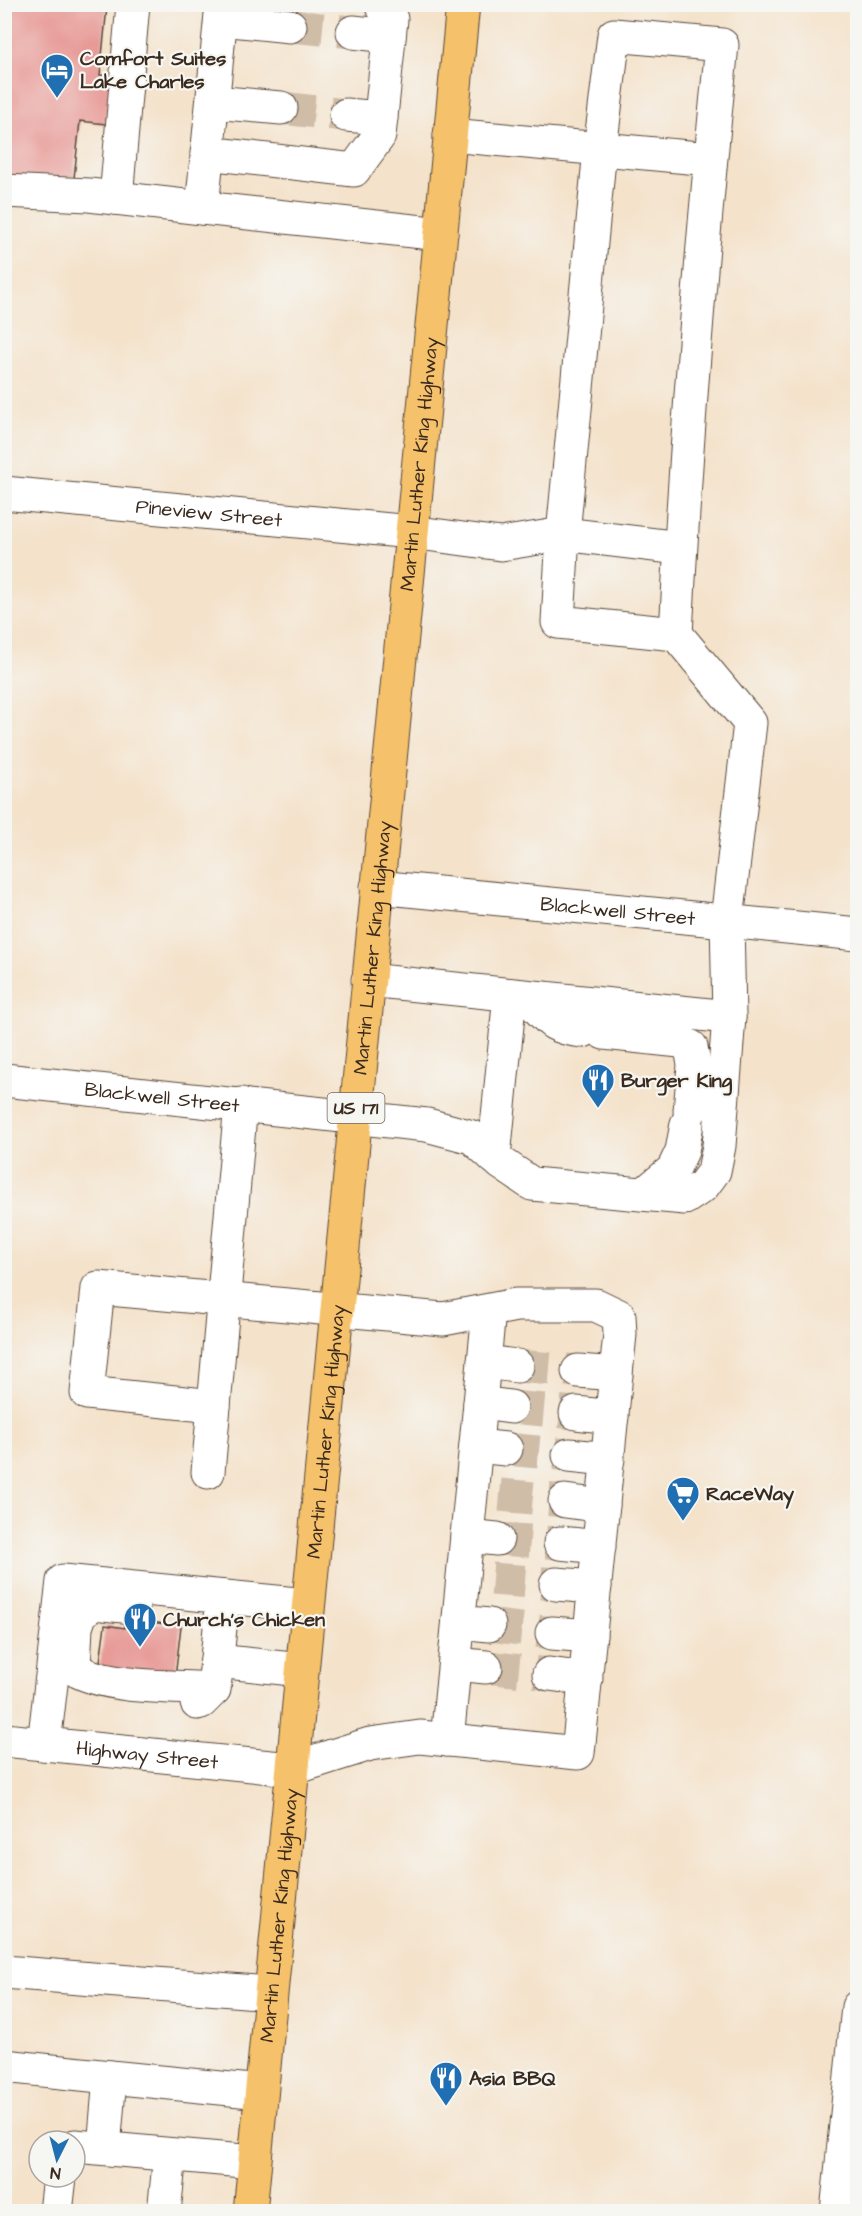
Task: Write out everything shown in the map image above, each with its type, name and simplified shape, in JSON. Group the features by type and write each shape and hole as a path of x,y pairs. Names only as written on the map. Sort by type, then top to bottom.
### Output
{"highway":[{"name":"Martin Luther King Highway","path":"250,2211 463,4"}],"street":[{"path":"116,198 133,4"},
{"path":"207,153 354,170 379,136 390,19 381,4"},
{"path":"202,208 222,12 290,26"},
{"path":"353,32 389,36"},
{"path":"614,35 722,45 710,159 680,548 676,634 558,622 563,534 600,149 614,35"},
{"path":"213,102 281,108"},
{"path":"346,115 381,118"},
{"path":"450,135 710,159"},
{"path":"4,191 116,198 441,234"},
{"name":"Pineview Street","path":"4,493 411,532 501,544 563,534 680,548"},
{"name":"Blackwell Street","path":"4,1080 427,1125 472,1137 494,1157 532,1184 685,1198 704,1186 714,1170 721,1130 729,1017 727,920 750,723 676,634"},
{"name":"Blackwell Street","path":"377,887 858,934"},
{"path":"368,980 729,1017"},
{"path":"519,996 562,1029 680,1041 691,1047 694,1065 682,1151 673,1170 644,1194"},
{"path":"494,1157 519,996"},
{"path":"208,1472 241,1104"},
{"path":"214,1406 87,1393 98,1288 443,1319 516,1305 596,1305 619,1316 620,1334 578,1753 420,1737 370,1744 291,1769"},
{"path":"447,1740 471,1666 496,1405 484,1362 489,1311"},
{"path":"484,1362 517,1366"},
{"path":"578,1371 616,1374"},
{"path":"576,1413 612,1417"},
{"path":"569,1455 608,1460"},
{"path":"565,1501 603,1506"},
{"path":"560,1543 599,1547"},
{"path":"44,1744 63,1581 307,1605"},
{"path":"556,1584 595,1587"},
{"path":"181,1592 151,1609 94,1603 81,1613 76,1627 74,1669 87,1676 120,1683 301,1670"},
{"path":"50,1689 184,1704 201,1702 216,1675 223,1597"},
{"path":"552,1633 590,1636"},
{"path":"549,1674 586,1679"},
{"name":"Highway Street","path":"4,1740 291,1769"},
{"path":"4,1972 270,1993"},
{"path":"837,2211 858,2007"},
{"path":"4,2066 261,2092"},
{"path":"110,2077 90,2147 254,2162"},
{"path":"164,2211 170,2155"},
{"path":"60,2189 61,2211"}],"building":[{"name":"Comfort Suites Lake Charles","path":"4,4 82,4 107,7 100,75 111,76 106,124 80,121 73,188 4,181 10,124 4,123"},
{"name":"Church's Chicken","path":"126,1619 181,1626 175,1678 99,1669 105,1625 125,1628"}],"tunnel":[{"path":"290,26 353,32"},
{"path":"281,108 346,115"},
{"path":"517,1366 578,1371"},
{"path":"511,1407 576,1413"},
{"path":"506,1449 569,1455"},
{"path":"500,1495 565,1501"},
{"path":"497,1539 560,1543"},
{"path":"492,1579 556,1584"},
{"path":"489,1625 552,1633"},
{"path":"486,1667 549,1674"}],"place":[{"name":"Comfort Suites Lake Charles","path":"57,99"},
{"name":"Burger King","path":"598,1109"},
{"name":"RaceWay","path":"683,1522"},
{"name":"Church's Chicken","path":"140,1648"},
{"name":"Asia BBQ","path":"446,2107"}]}
